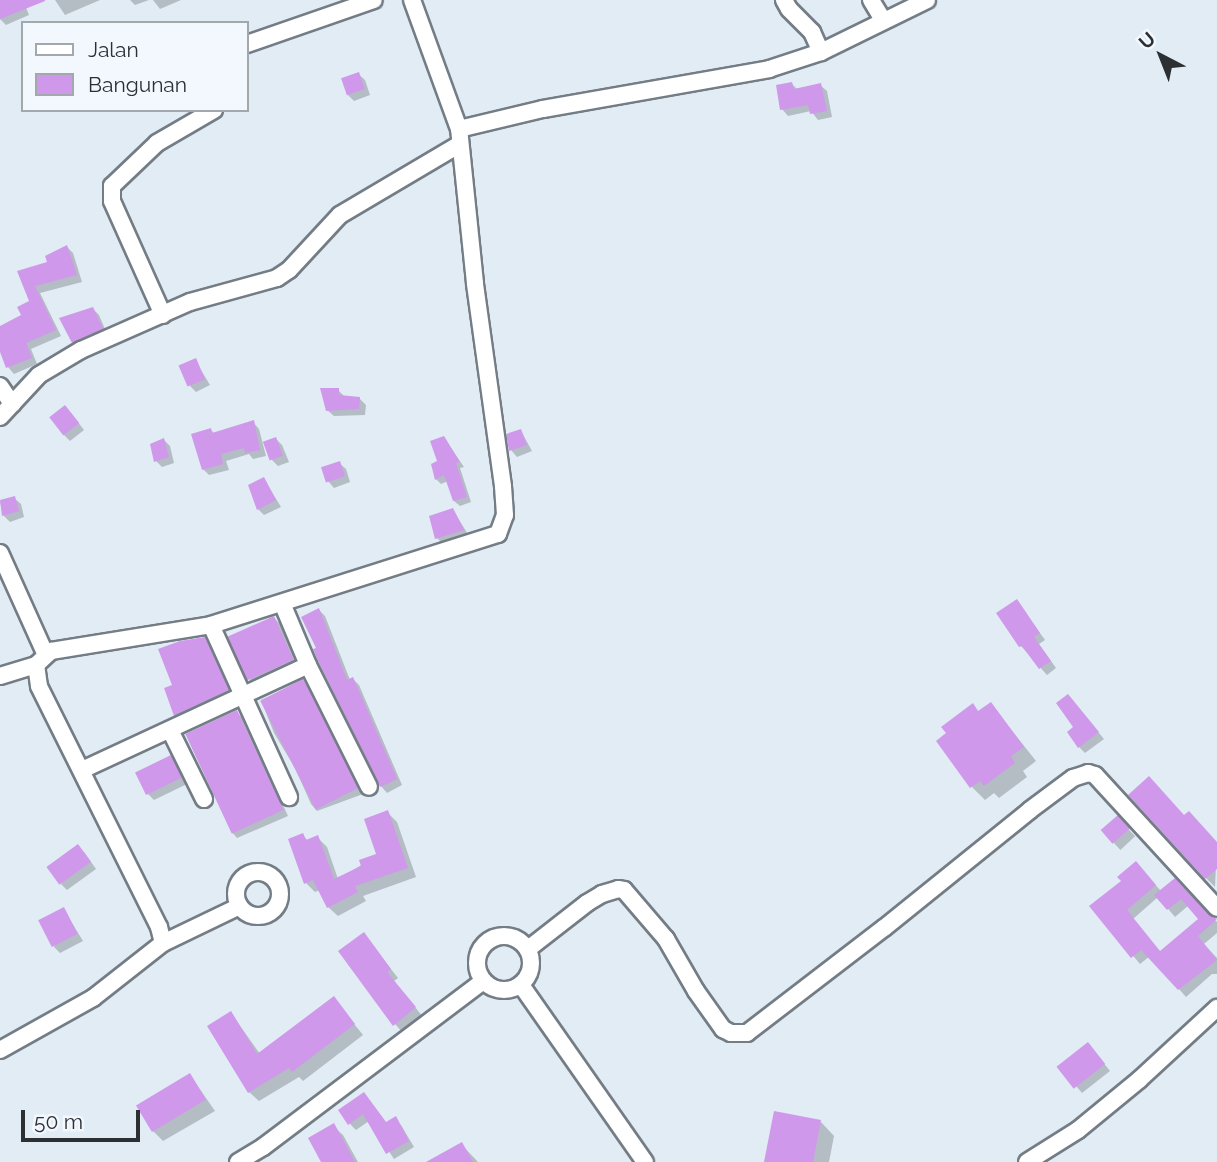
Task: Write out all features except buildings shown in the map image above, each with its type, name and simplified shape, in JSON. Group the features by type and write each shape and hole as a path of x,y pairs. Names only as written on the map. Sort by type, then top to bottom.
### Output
{"street":[{"path":"248,44 374,0"},
{"path":"0,676 40,659 211,625 489,540 498,534 503,525 503,486 475,283 459,136 412,0"},
{"path":"784,0 812,32 821,52"},
{"path":"871,0 883,20"},
{"path":"0,417 52,366 207,297 277,278 289,270 340,215 459,136 543,108 769,69 821,52 927,0"},
{"path":"163,315 112,201 112,186 157,143 211,112"},
{"path":"0,386 12,404"},
{"path":"0,553 40,659 38,685 159,927 163,943"},
{"path":"282,603 308,665 369,787"},
{"path":"211,625 289,797"},
{"path":"82,771 308,665"},
{"path":"170,730 204,799"},
{"path":"528,949 587,903 603,894 618,889 625,890 666,939 696,991 723,1028 731,1033 747,1032 884,928 1030,810 1073,778 1088,774 1094,775 1217,908"},
{"path":"0,1051 93,998 163,943 240,906"},
{"path":"510,936 528,949 531,969 521,985 501,990 483,981 477,960 489,941 510,936"},
{"path":"237,1162 263,1147 483,981"},
{"path":"521,985 645,1162"},
{"path":"1027,1162 1088,1121 1217,1008"}]}
